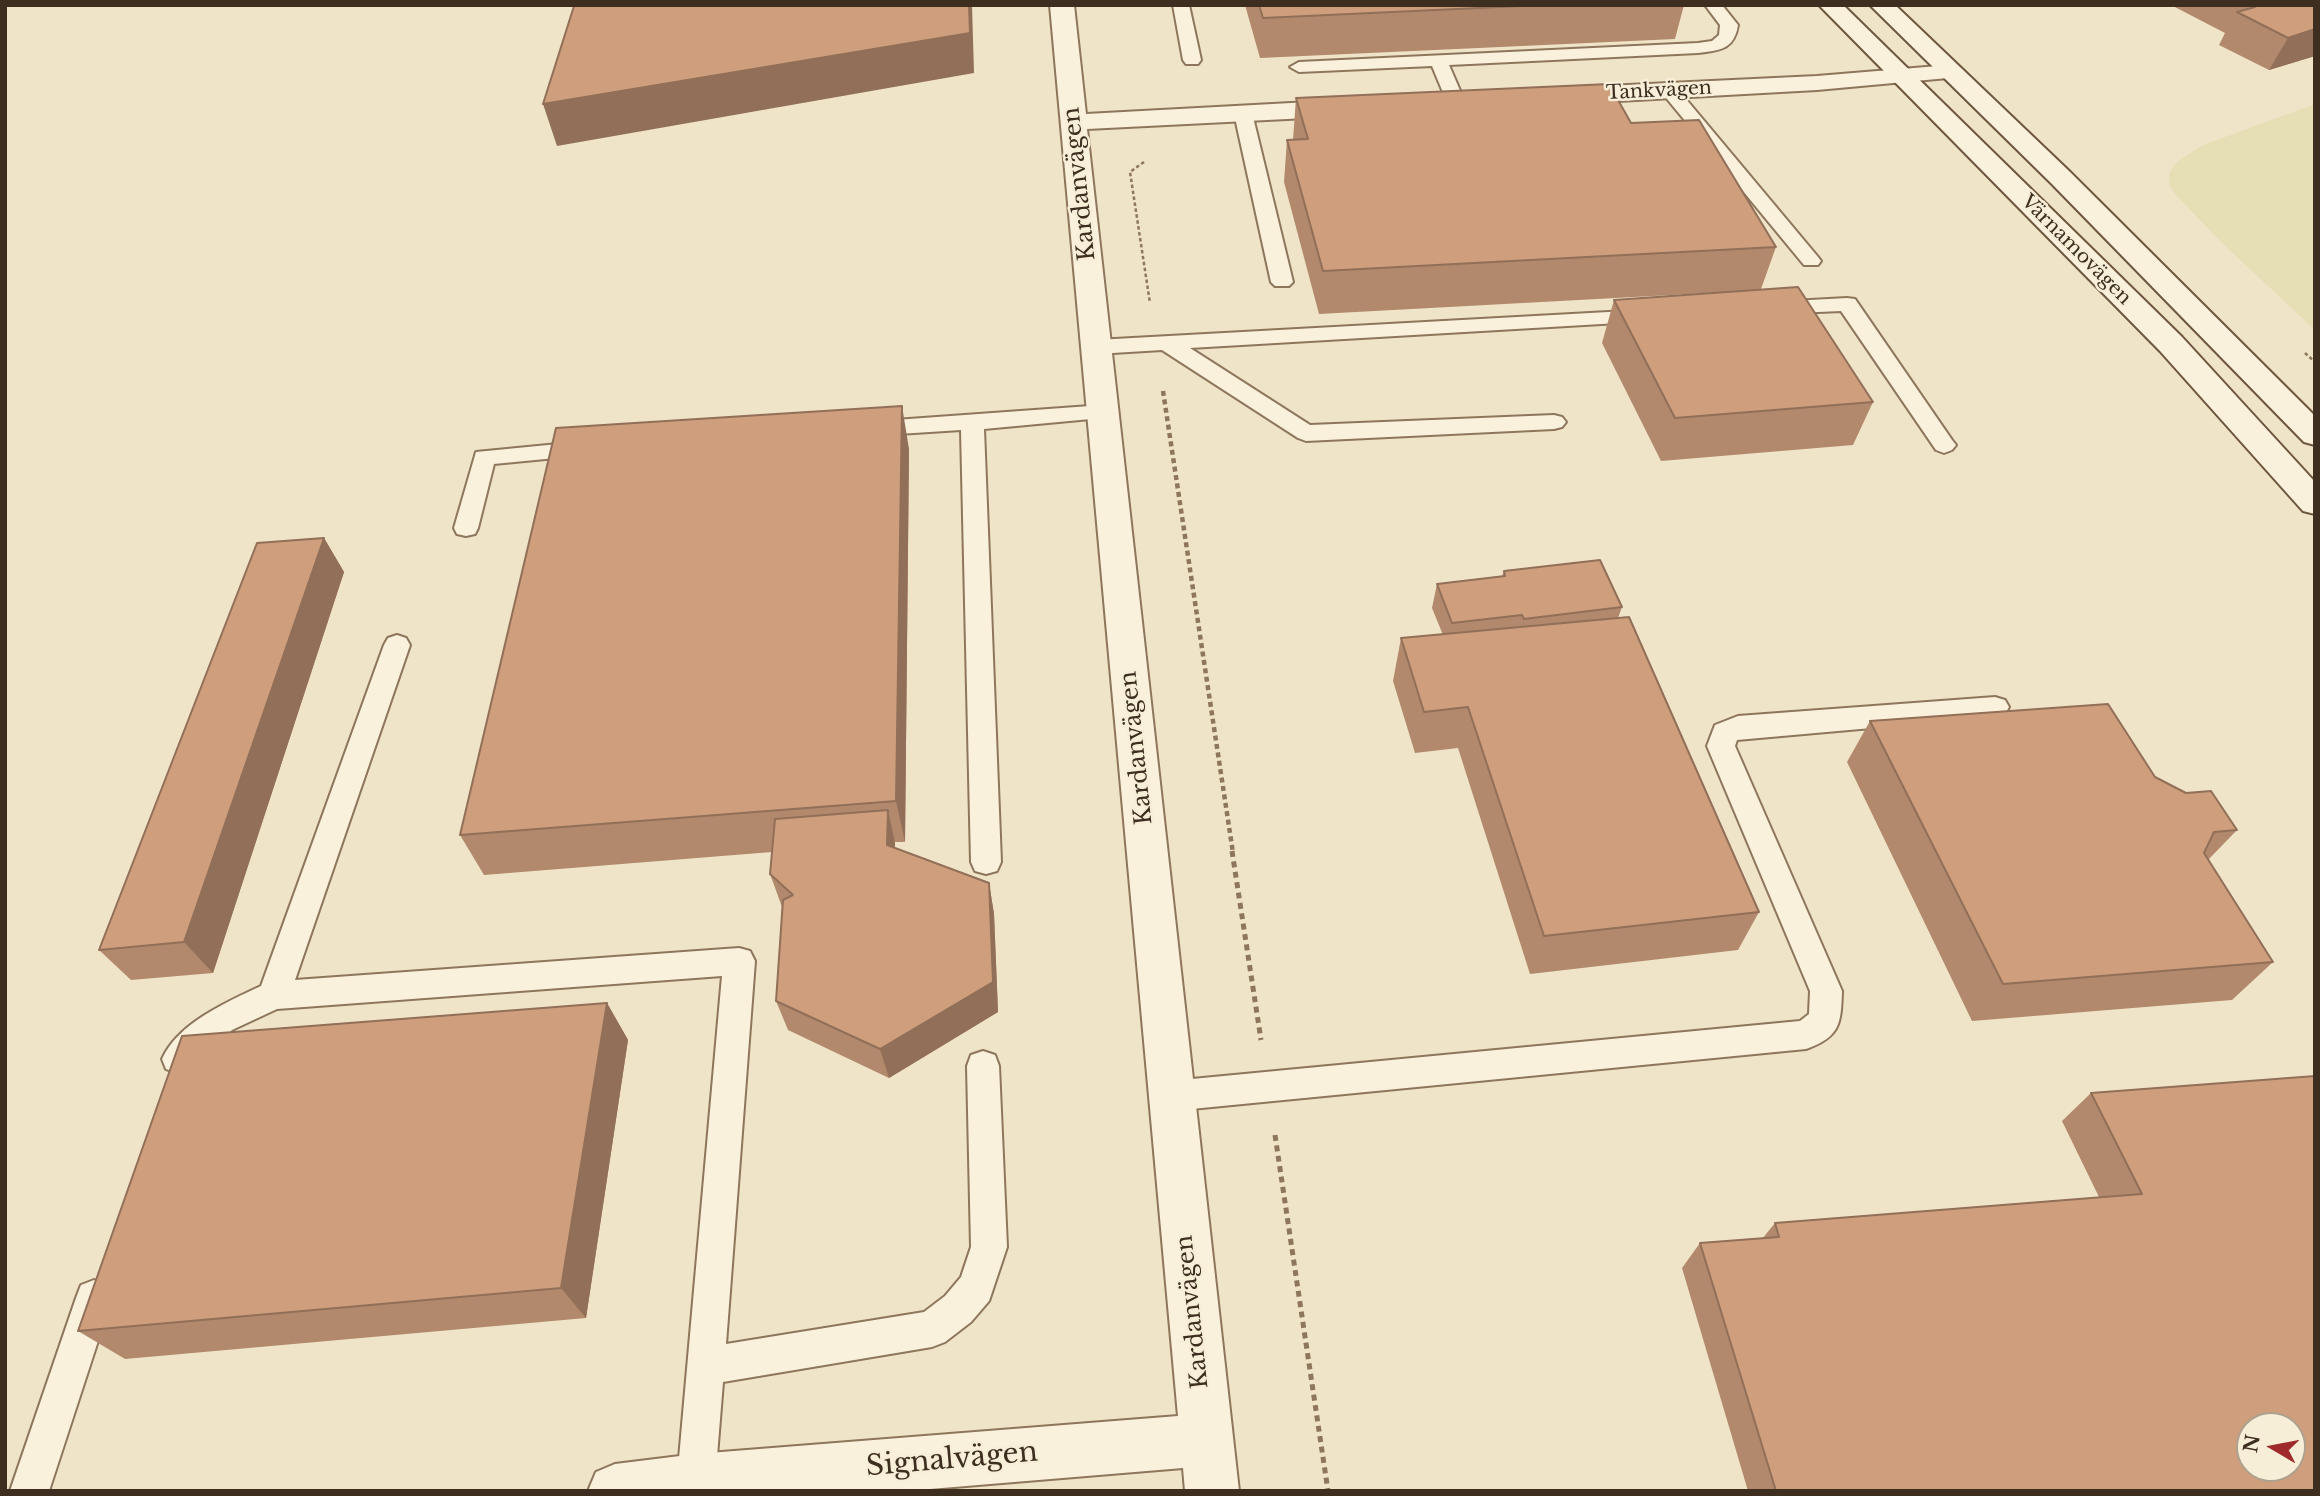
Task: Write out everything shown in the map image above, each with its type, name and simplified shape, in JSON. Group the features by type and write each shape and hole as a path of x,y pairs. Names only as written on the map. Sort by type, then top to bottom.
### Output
{"street":[{"name":"Kardanvägen","path":"1062,5 1212,1491"},
{"name":"Värnamovägen","path":"1830,5 2171,344 2315,503"},
{"name":"Värnamovägen","path":"1881,5 2060,177 2315,435"},
{"name":"Tankvägen","path":"1536,97 1950,72"},
{"path":"1429,103 1483,100"},
{"path":"1074,122 1376,106"},
{"name":"Signalvägen","path":"615,1491 696,1481 1206,1440"}],"lane":[{"path":"1181,5 1192,60"},
{"path":"1299,67 1698,48 1717,45 1727,37 1729,25 1713,5"},
{"path":"1438,61 1456,102"},
{"path":"1669,90 1811,261"},
{"path":"1242,113 1282,282"},
{"path":"1750,310 1847,304 1944,445"},
{"path":"1096,347 1667,314"},
{"path":"1161,343 1306,433 1554,422"},
{"path":"846,431 1104,412"},
{"path":"972,422 986,862"},
{"path":"466,528 484,457 610,448"},
{"path":"274,995 397,645"},
{"path":"1171,1096 1806,1035 1825,1021 1826,991 1721,746 1725,733 1738,727 1995,707"},
{"path":"165,1088 174,1063 221,1020 274,995 739,961 696,1481"},
{"path":"705,1366 932,1329 958,1309 976,1288 989,1247 983,1066"},
{"path":"29,1491 104,1270"}],"path":[{"path":"1174,117 1179,138 1130,172 1161,343 1328,1491"}],"shaded area":[{"path":"2315,104 2315,330 2222,243 2175,194 2169,184 2169,173 2178,161 2203,145"}],"building":[{"path":"969,5 970,33 543,104 574,6"},
{"path":"1259,5 1543,5 1263,18"},
{"path":"2252,5 2315,5 2315,29 2288,38 2237,12 2255,7"},
{"path":"1609,84 1631,123 1699,120 1776,247 1323,271 1287,140 1308,139 1296,98"},
{"path":"1798,287 1873,402 1675,418 1614,300"},
{"path":"902,406 896,801 460,835 556,428"},
{"path":"324,538 184,942 99,950 257,543"},
{"path":"1600,560 1622,607 1524,619 1522,615 1452,623 1437,584 1505,576 1504,571"},
{"path":"1629,617 1759,912 1544,936 1468,707 1424,712 1401,638"},
{"path":"2108,704 2155,777 2186,793 2211,791 2237,830 2214,832 2204,853 2273,962 2003,984 1870,721"},
{"path":"888,810 887,845 989,883 993,982 880,1049 776,1001 783,900 793,895 770,874 775,819"},
{"path":"607,1003 561,1288 78,1331 182,1036"},
{"path":"2315,1076 2315,1491 1776,1491 1700,1243 1779,1237 1775,1223 2142,1194 2091,1093"}]}
